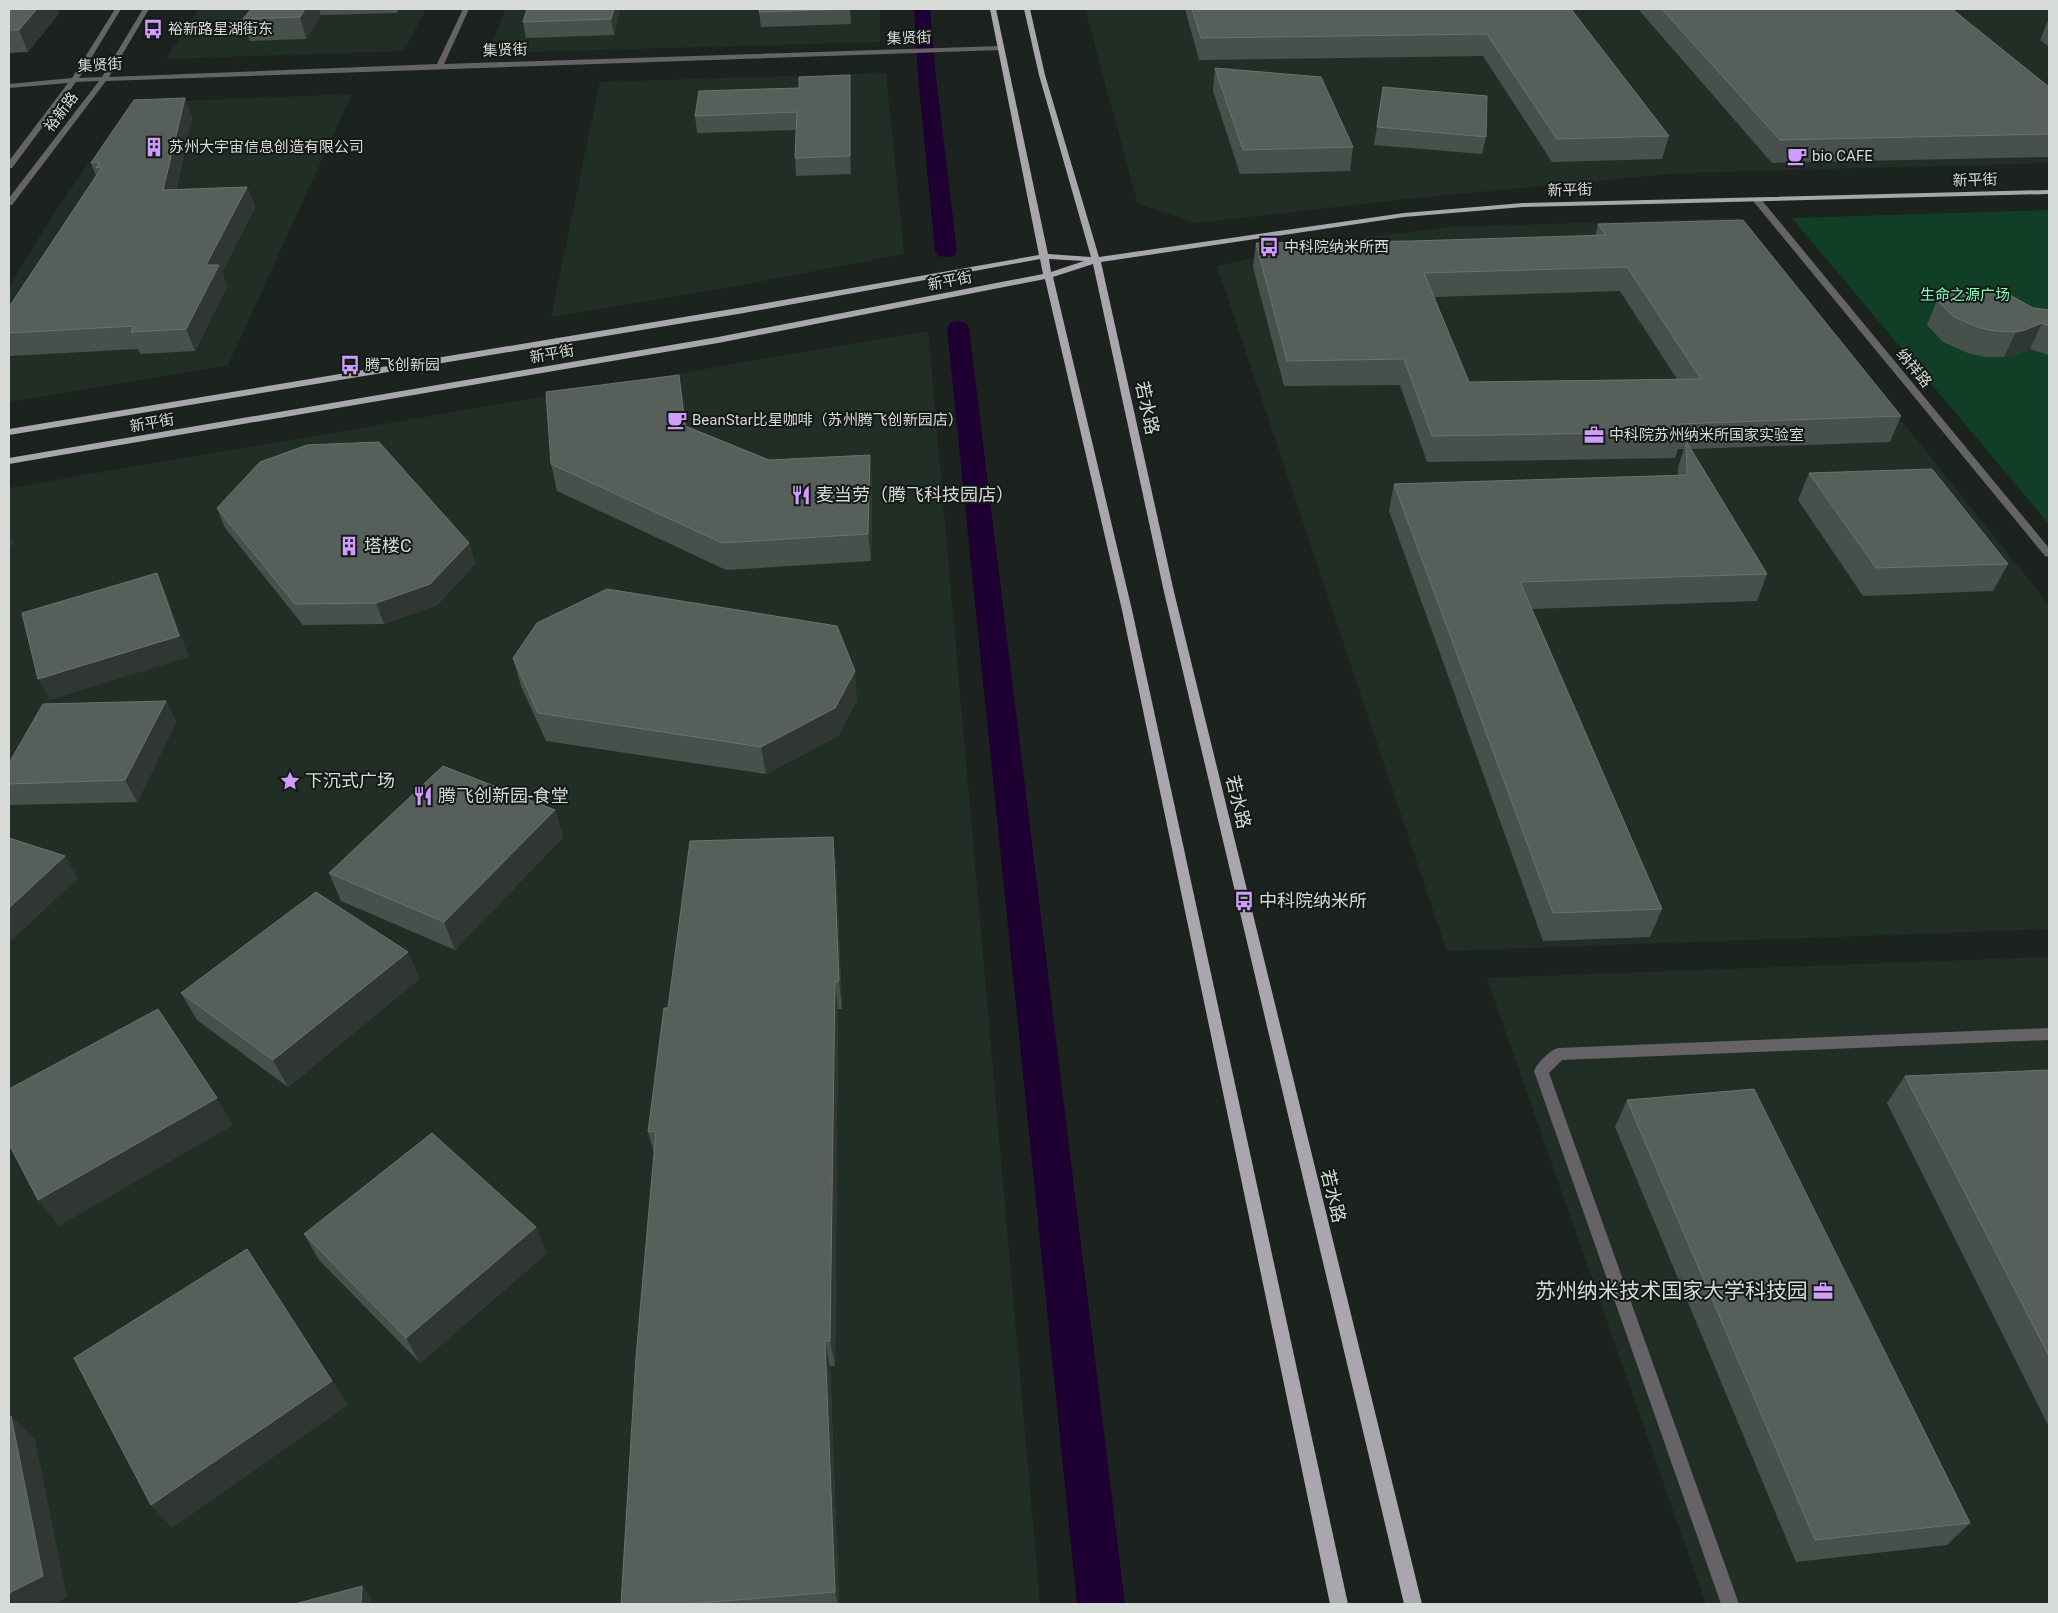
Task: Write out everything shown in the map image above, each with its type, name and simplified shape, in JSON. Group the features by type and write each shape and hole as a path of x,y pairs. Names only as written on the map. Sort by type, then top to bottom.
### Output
{"main road":[{"path":"993,9 1048,276 1129,619 1339,1604"},
{"name":"若水路","path":"1027,9 1042,75 1096,260 1169,592 1413,1604"},
{"name":"新平街","path":"9,461 718,340 1048,276 1096,260 1404,215 1523,205 2049,192"},
{"name":"新平街","path":"9,432 744,310 1045,256 1096,260"}],"street":[{"name":"裕新路","path":"9,166 74,80 118,9"},
{"name":"裕新路","path":"9,203 104,79 146,9"},
{"path":"440,66 466,9"},
{"name":"集贤街","path":"9,86 74,80 1001,48"},
{"name":"纳祥路","path":"1757,200 2049,554"},
{"path":"1730,1604 1541,1071 1558,1054 2049,1034"}],"shaded area":[{"path":"199,9 426,9 404,51 166,59"},
{"path":"506,9 880,9 880,42 487,53"},
{"path":"1085,9 2049,9 2049,163 1680,173 1406,199 1196,223 1138,204"},
{"path":"886,73 904,254 726,288 551,317 600,82"},
{"path":"352,94 228,365 9,402 9,287 56,210 131,103"},
{"name":"中科院苏州纳米所国家实验室","path":"1739,218 2049,605 2049,929 1447,951 1217,266 1327,242 1451,227"},
{"path":"928,331 1040,1604 9,1604 9,488"},
{"name":"苏州纳米技术国家大学科技园","path":"2049,957 2049,1604 1706,1604 1487,978"}],"green space":[{"name":"生命之源广场","path":"2049,210 2049,524 1792,218"}],"building":[{"path":"9,9 37,9 19,30 9,30"},
{"path":"251,9 305,9 300,17 243,19"},
{"path":"527,9 614,9 611,19 523,22"},
{"path":"760,9 849,9 759,12"},
{"path":"1192,9 1571,9 1669,136 1557,139 1487,34 1201,38"},
{"path":"1662,9 1952,9 2049,87 2049,134 1780,140"},
{"path":"1215,68 1321,77 1353,147 1243,150"},
{"path":"850,75 850,156 795,158 797,112 695,116 699,91 799,88 799,77"},
{"path":"1383,87 1487,96 1486,137 1377,127"},
{"path":"185,98 163,190 247,187 206,265 219,265 186,329 131,332 134,326 9,333 9,307 102,167 96,168 100,162 91,163 134,100"},
{"path":"1743,220 1901,416 1679,424 1684,432 1432,436 1404,359 1287,361 1256,243 1411,241 1606,235 1598,224","holes":["1627,267 1701,379 1469,382 1424,273"]},
{"path":"1975,289 2010,295 2033,308 2049,310 2049,326 2042,323 2016,332 1980,328 1954,317 1937,300 1959,290"},
{"path":"679,375 685,426 769,460 870,455 868,534 722,543 551,464 546,392"},
{"path":"1686,441 1767,574 1520,582 1662,909 1553,913 1394,484 1687,475"},
{"name":"塔楼C","path":"379,442 469,543 430,584 376,603 295,604 217,508 260,462 307,445"},
{"path":"1932,469 2008,564 1876,568 1809,473"},
{"path":"157,573 179,636 38,679 22,613"},
{"path":"607,589 837,626 855,671 835,708 761,747 538,713 513,658 537,623"},
{"path":"166,701 125,780 9,784 9,763 43,704"},
{"path":"443,766 555,810 444,922 329,873"},
{"path":"833,837 839,981 835,982 830,1341 825,1341 835,1592 687,1604 621,1604 636,1357 656,1131 648,1132 664,1008 668,1008 690,841"},
{"path":"9,838 65,856 9,908"},
{"path":"316,892 408,952 273,1060 181,993"},
{"path":"158,1009 217,1098 38,1200 9,1144 9,1089"},
{"path":"2049,1070 2049,1356 1905,1076"},
{"path":"1754,1089 1970,1523 1815,1540 1627,1100"},
{"path":"432,1133 536,1227 406,1338 304,1234"},
{"path":"247,1249 332,1381 151,1505 74,1358"},
{"path":"11,1416 43,1576 9,1593 9,1417"},
{"path":"362,1586 361,1604 295,1604"}],"waterway":[{"path":"922,9 927,77 946,251"},
{"path":"958,328 1101,1604"}],"place":[{"name":"裕新路星湖街东","path":"153,29"},
{"name":"苏州大宇宙信息创造有限公司","path":"154,147"},
{"name":"bio CAFE","path":"1797,156"},
{"name":"中科院纳米所西","path":"1269,247"},
{"name":"腾飞创新园","path":"350,365"},
{"name":"BeanStar比星咖啡（苏州腾飞创新园店）","path":"677,420"},
{"name":"中科院苏州纳米所国家实验室","path":"1594,435"},
{"name":"麦当劳（腾飞科技园店）","path":"801,495"},
{"name":"塔楼C","path":"349,546"},
{"name":"下沉式广场","path":"290,781"},
{"name":"腾飞创新园-食堂","path":"423,796"},
{"name":"中科院纳米所","path":"1244,901"},
{"name":"苏州纳米技术国家大学科技园","path":"1823,1291"}]}
